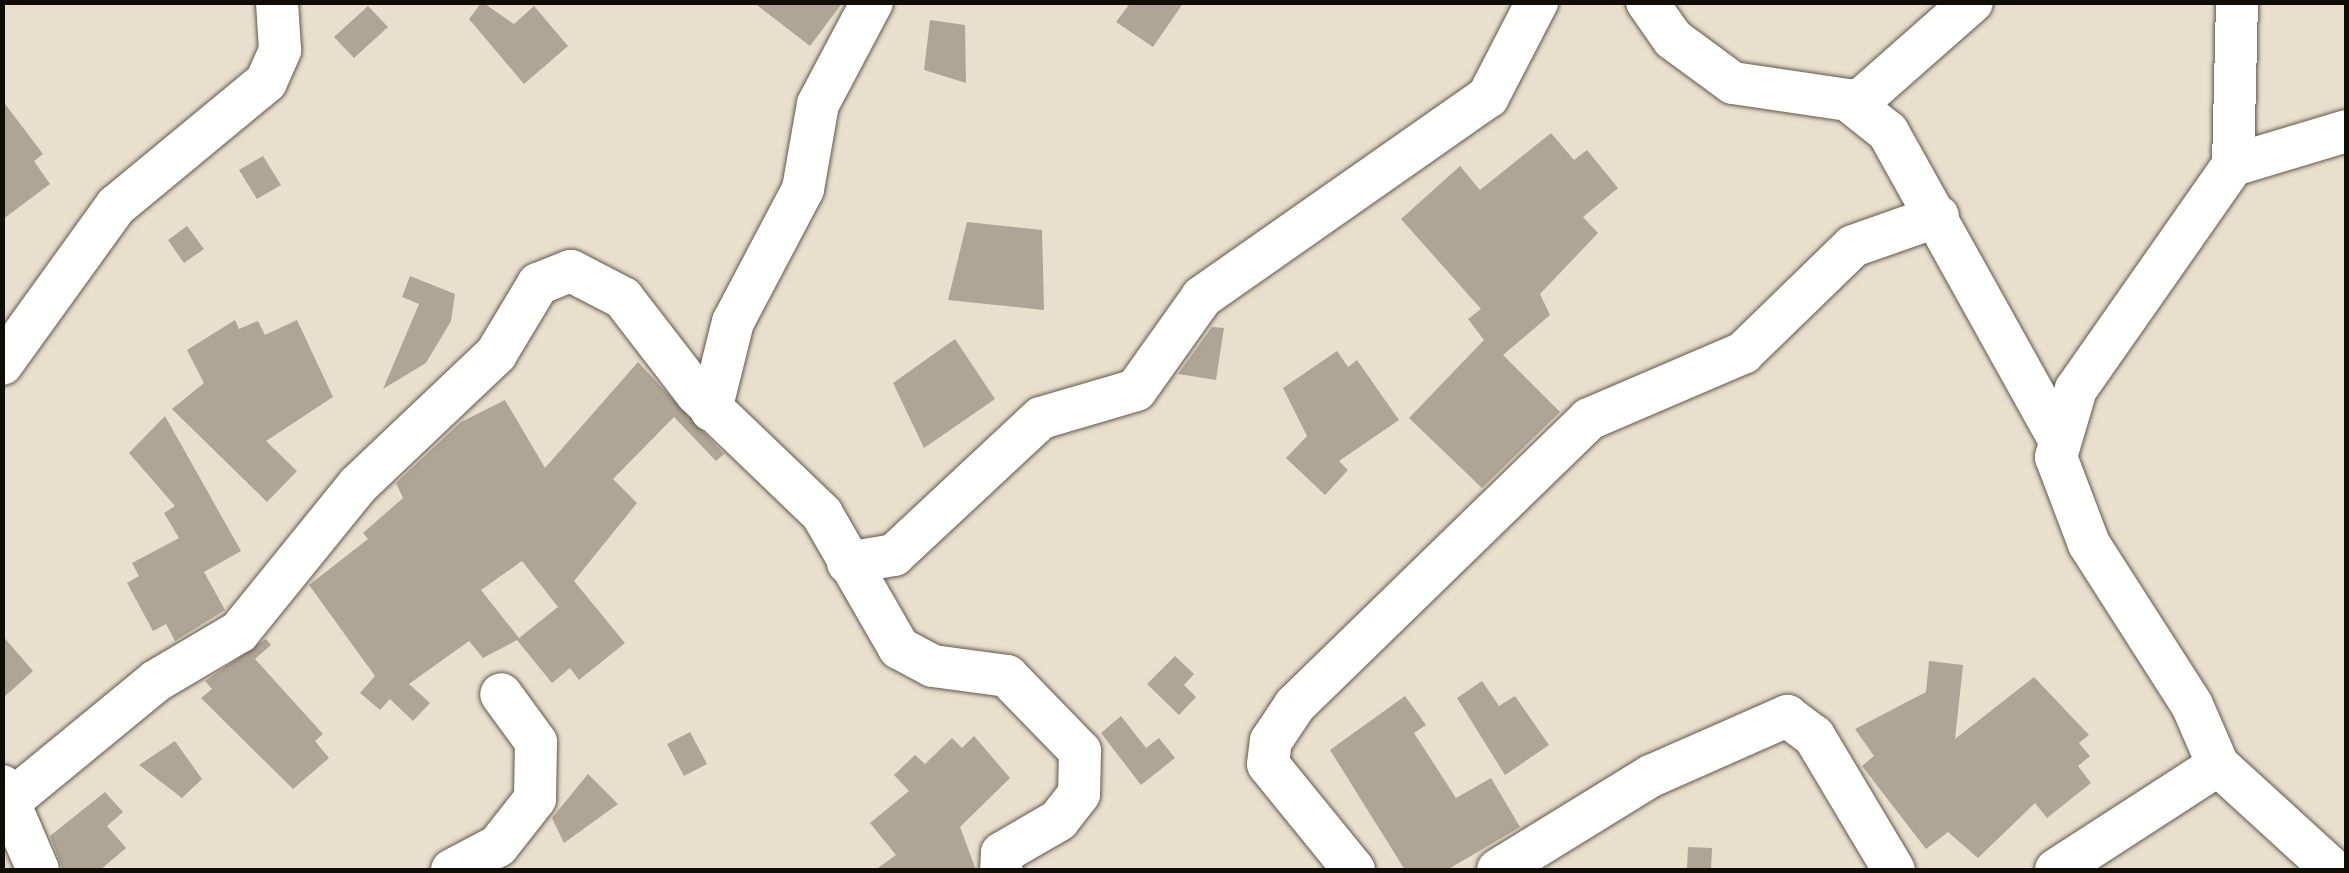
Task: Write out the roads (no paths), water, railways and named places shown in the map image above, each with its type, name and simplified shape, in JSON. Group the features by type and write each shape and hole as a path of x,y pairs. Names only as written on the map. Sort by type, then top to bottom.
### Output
{"street":[{"path":"2,364 116,206 266,82 280,50 278,2"},
{"path":"711,410 732,322 803,189 818,104 872,2"},
{"path":"848,564 894,555 1041,418 1136,390 1202,297 1488,97 1537,2"},
{"path":"1646,2 1673,39 1733,83 1854,104 1888,132 2058,437"},
{"path":"1854,104 1972,2"},
{"path":"2237,2 2233,164 2076,388 2058,437 2058,481 2192,705 2218,766 2333,870"},
{"path":"2233,164 2346,131"},
{"path":"1354,870 1268,764 1271,741 1296,705 1590,419 1742,353 1853,246 1938,216"},
{"path":"38,870 6,794 156,681 240,632 358,485 496,354 551,274 608,283 711,410 822,514 899,648 933,666 1007,676 1084,758 1085,780 1068,811 1002,854 1001,870"},
{"path":"452,870 498,846 535,799 536,742 501,694"},
{"path":"1498,870 1651,776 1780,716 1814,736 1894,870"},
{"path":"2056,870 2218,766"}]}
